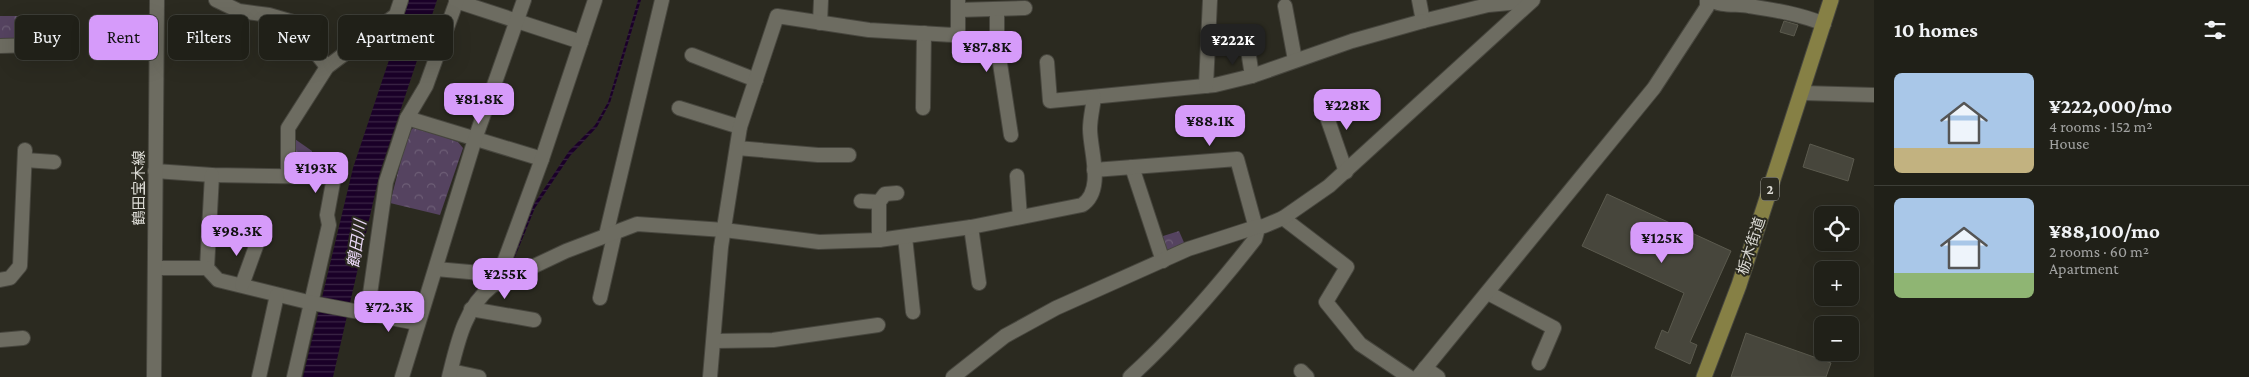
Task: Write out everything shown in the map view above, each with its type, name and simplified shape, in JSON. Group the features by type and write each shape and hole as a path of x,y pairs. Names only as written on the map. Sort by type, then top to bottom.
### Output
{"main road":[{"name":"栃木街道","path":"1704,377 1739,284 1832,0"}],"street":[{"name":"鶴田宝木線","path":"154,377 157,0"},
{"path":"216,0 239,11 269,15 293,22 302,28 313,49 327,67"},
{"path":"288,176 288,128 327,67 396,15 401,0"},
{"path":"402,377 475,139 524,0"},
{"path":"436,268 481,274 503,265 542,159 594,0"},
{"path":"600,298 611,234 662,0"},
{"path":"820,23 821,0"},
{"path":"1206,86 1210,0"},
{"path":"1419,0 1423,21"},
{"path":"1047,62 1050,102 1206,86 1252,76 1295,60 1423,21 1488,5 1532,0"},
{"path":"953,377 1005,336 1025,324 1188,249 1264,226 1283,218 1346,172 1532,0"},
{"path":"1438,377 1422,373 1488,293 1540,225 1654,88 1707,7 1707,0"},
{"path":"1711,0 1715,3 1738,4 1804,16 1824,24"},
{"path":"367,315 386,182 407,118 426,86 457,1 581,42"},
{"path":"710,377 724,230 740,127 777,16 869,30 953,35 958,30 958,5 997,9 1025,8"},
{"path":"1285,6 1295,60"},
{"path":"997,9 997,44 1011,135"},
{"path":"923,108 924,33"},
{"path":"1246,37 1252,76"},
{"path":"0,46 15,45"},
{"path":"692,55 756,80"},
{"path":"1802,93 1874,95"},
{"path":"479,377 450,374 471,309 481,294 492,286 566,251 637,224 724,230 819,242 878,240 971,227 1082,205 1093,192 1094,170 1090,128 1094,97"},
{"path":"1321,100 1346,172"},
{"path":"680,108 740,127"},
{"path":"407,118 542,159"},
{"path":"737,148 818,155 849,155"},
{"path":"0,280 10,278 20,266 25,155 54,162"},
{"path":"1094,170 1237,159 1257,232 1255,239 1215,291 1134,376"},
{"path":"1132,167 1163,261"},
{"path":"155,171 212,175 334,176 327,215 329,225 294,377"},
{"path":"212,175 207,268 218,280 312,303 417,324"},
{"path":"1017,176 1020,217"},
{"path":"878,240 879,202 885,194 897,193"},
{"path":"861,201 879,202"},
{"path":"1283,218 1347,267 1326,302 1360,344 1409,377"},
{"path":"971,227 979,283"},
{"path":"905,237 913,312"},
{"path":"242,285 259,238"},
{"path":"155,268 207,268"},
{"path":"1488,293 1554,328 1539,363"},
{"path":"259,377 277,295"},
{"path":"471,309 534,320"},
{"path":"714,341 773,340 878,325"},
{"path":"0,340 23,338"}],"green space":[{"path":"0,16 15,16 15,42 0,42"},
{"path":"414,127 458,142 463,148 440,215 390,203 408,133"},
{"path":"292,137 312,151 312,168 296,168 292,163"},
{"path":"1179,231 1186,247 1165,253 1160,237"}],"water":[{"path":"409,0 437,0 432,15 404,15"},
{"path":"638,0 641,0 610,103 597,127 570,156 535,208 510,269 490,280 444,377 441,377 458,322 470,298 489,277 569,151 595,125 608,102"},
{"name":"鶴田川","path":"389,60 417,60 380,172 333,377 303,377 353,168"}],"building":[{"path":"1784,21 1798,25 1794,36 1780,32"},
{"path":"1810,144 1854,159 1848,181 1803,167"},
{"path":"1607,194 1731,251 1690,342 1697,345 1690,364 1655,348 1662,330 1668,333 1684,293 1582,246"},
{"path":"1746,333 1814,357 1814,361 1831,363 1826,377 1731,377"}]}
